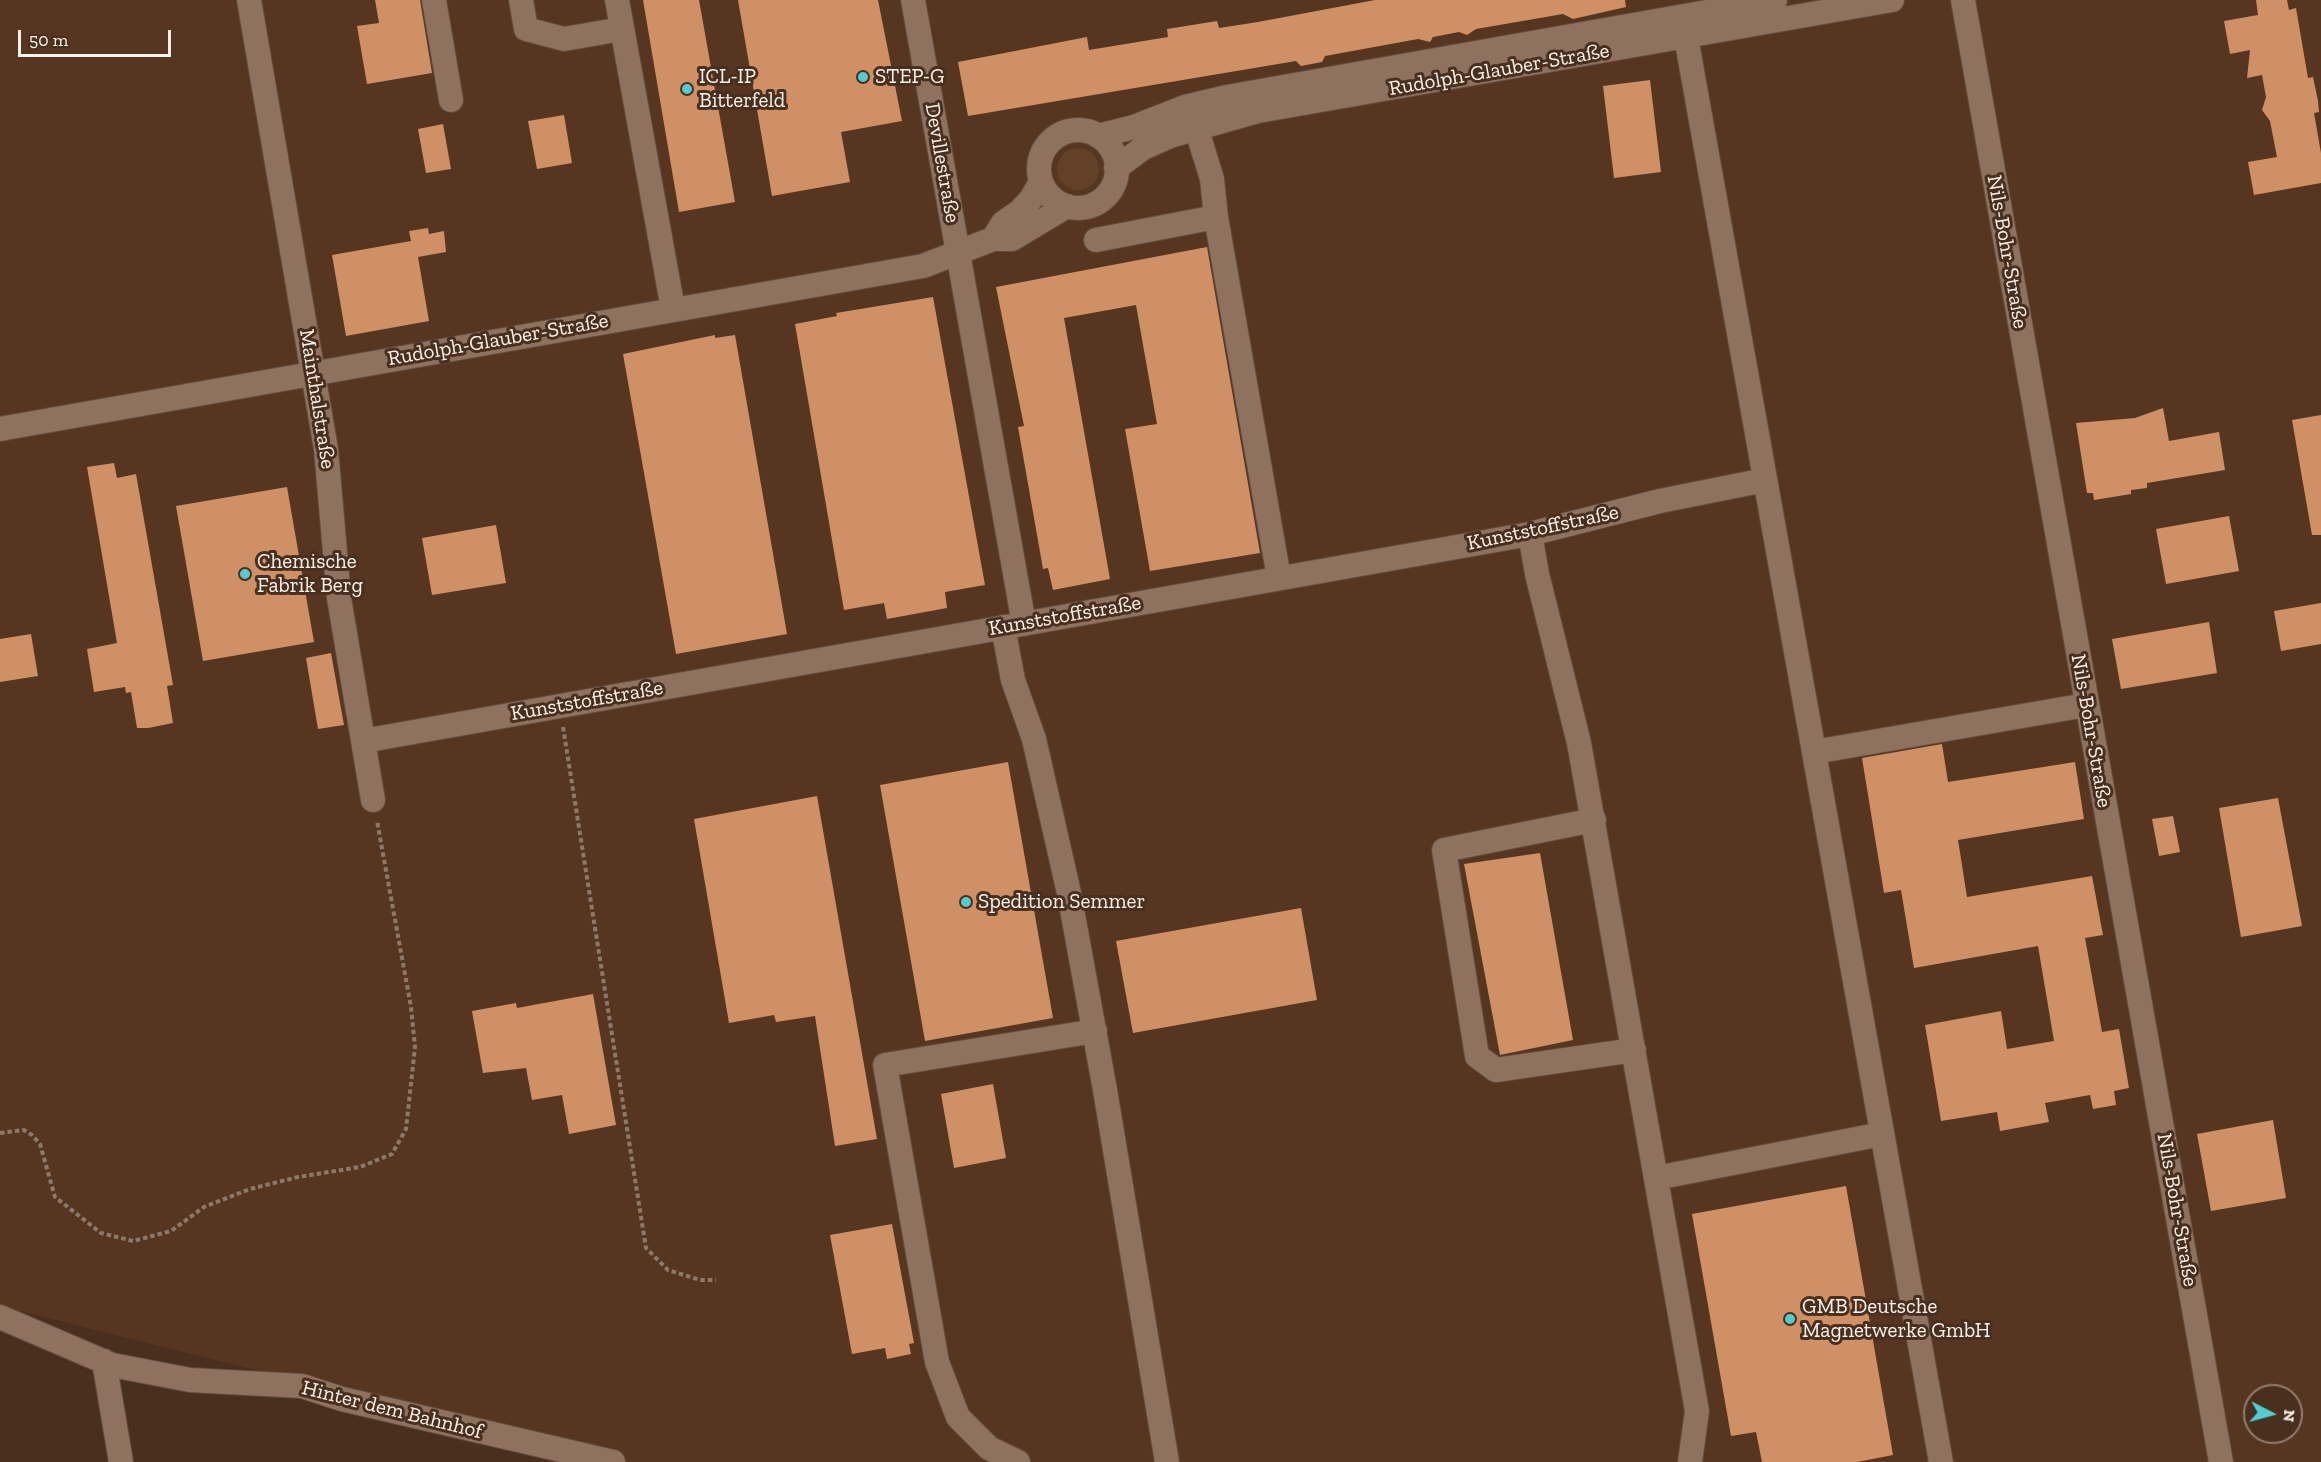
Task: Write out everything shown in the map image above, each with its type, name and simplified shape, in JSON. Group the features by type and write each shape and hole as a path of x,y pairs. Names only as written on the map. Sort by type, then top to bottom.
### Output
{"street":[{"name":"Mainthalstraße","path":"249,0 330,475 339,598 373,800"},
{"path":"434,0 452,100"},
{"path":"521,0 526,29 564,39 622,29"},
{"path":"617,0 673,309"},
{"name":"Devillestraße","path":"913,0 957,254 1013,626 1013,680 1039,761 1069,893 1095,1031 1167,1462"},
{"name":"Rudolph-Glauber-Straße","path":"0,429 923,266 993,239 1012,239 1067,206 1088,206 1101,200 1114,182 1116,168 1143,148 1196,127 1258,111 1691,22 1775,0"},
{"name":"Rudolph-Glauber-Straße","path":"993,239 1003,223 1020,211 1041,182 1039,163 1042,154 1053,139 1071,131 1089,132 1098,136 1134,127 1185,107 1227,98 1691,22 1892,0"},
{"name":"Nils-Bohr-Straße","path":"1963,0 2221,1462"},
{"path":"1691,22 1765,480 1941,1462"},
{"path":"1196,127 1212,179 1216,217 1279,578"},
{"path":"1098,136 1111,150 1116,168"},
{"path":"1041,182 1048,195 1067,206"},
{"path":"1096,240 1216,217"},
{"name":"Kunststoffstraße","path":"363,741 1530,534 1660,501 1765,480"},
{"path":"1530,534 1537,574 1579,743 1697,1411 1690,1462"},
{"path":"1814,752 2086,705"},
{"path":"1593,820 1444,850 1477,1056 1496,1070 1634,1050"},
{"path":"1018,1462 989,1448 958,1417 937,1362 885,1065 1095,1031"},
{"path":"1656,1178 1882,1134"},
{"name":"Hinter dem Bahnhof","path":"0,1317 104,1361 190,1380 302,1386 342,1398 613,1462"},
{"path":"104,1361 121,1462"}],"path":[{"path":"560,706 646,1248 668,1270 700,1280 716,1280"},
{"path":"0,1133 24,1130 32,1135 40,1144 55,1197 101,1233 133,1241 171,1231 204,1207 250,1189 298,1177 360,1167 392,1154 406,1129 415,1047 409,995 373,800"}],"shaded area":[{"path":"0,0 2321,0 2321,1462 624,1462 0,1306"},
{"path":"1078,148 1093,154 1099,169 1093,184 1078,190 1063,184 1057,169 1063,154"}],"building":[{"path":"375,0 420,0 432,73 367,84 357,26 379,23"},
{"name":"ICL-IP Bitterfeld","path":"643,0 699,0 735,202 679,212"},
{"path":"738,0 878,0 902,121 841,132 850,182 772,196"},
{"path":"1375,0 1625,0 1626,7 1573,19 1563,14 1476,29 1467,35 1459,32 1433,37 1430,42 1418,39 1325,56 1322,62 1301,66 1296,61 968,116 958,62 1087,37 1089,50 1168,37 1167,29 1217,21 1219,28"},
{"path":"2256,0 2287,0 2289,10 2296,8 2308,78 2313,77 2318,101 2319,112 2314,113 2321,153 2321,183 2254,195 2248,162 2277,157 2270,121 2262,110 2266,97 2262,75 2247,78 2250,50 2230,54 2224,21 2258,15"},
{"path":"1650,80 1661,172 1614,178 1603,86"},
{"path":"564,115 572,163 537,169 528,121"},
{"path":"443,124 451,169 426,173 418,129"},
{"path":"428,228 429,234 444,231 446,252 418,257 429,321 346,336 332,255 411,241 409,231"},
{"path":"1207,247 1260,553 1150,571 1125,429 1157,424 1136,305 1064,318 1110,579 1053,590 1048,568 1043,569 1018,427 1024,426 996,287"},
{"path":"933,297 985,585 945,592 947,608 887,619 884,603 844,610 795,324 837,316 836,313"},
{"path":"715,335 715,338 735,335 787,634 676,654 623,354"},
{"path":"2163,408 2169,441 2219,432 2225,470 2147,483 2147,488 2131,490 2131,494 2094,500 2093,493 2087,493 2076,423 2135,418"},
{"path":"2321,415 2321,535 2312,535 2292,420"},
{"path":"114,463 117,478 136,474 173,685 167,686 173,723 148,728 137,728 131,692 126,693 125,687 94,692 87,649 117,643 87,467"},
{"name":"Chemische Fabrik Berg","path":"287,487 314,642 203,661 176,506"},
{"path":"2229,516 2239,571 2166,584 2156,529"},
{"path":"496,525 506,583 432,595 422,538"},
{"path":"2321,603 2321,644 2281,651 2274,611"},
{"path":"2209,622 2217,673 2121,689 2112,639"},
{"path":"31,634 38,676 0,682 0,639"},
{"path":"331,653 344,725 318,729 306,658"},
{"path":"1942,744 1948,782 2075,762 2084,819 1958,840 1967,897 2092,876 2103,935 2085,938 2102,1032 2119,1029 2129,1088 2114,1091 2116,1105 2093,1109 2090,1095 2045,1103 2049,1122 2000,1131 1997,1112 1941,1121 1925,1025 2001,1011 2007,1049 2054,1041 2038,946 1914,968 1901,890 1884,893 1862,758"},
{"name":"Spedition Semmer","path":"1008,762 1053,1018 925,1041 880,785"},
{"path":"817,796 877,1139 835,1146 815,1016 776,1022 774,1015 729,1023 694,819"},
{"path":"2278,798 2302,926 2241,937 2219,808"},
{"path":"2173,816 2180,852 2159,856 2152,819"},
{"path":"1540,853 1573,1040 1500,1055 1464,864"},
{"path":"1301,908 1317,1000 1133,1033 1116,941"},
{"path":"593,994 616,1125 569,1134 562,1095 532,1100 526,1068 483,1073 472,1011 516,1003 517,1008"},
{"path":"993,1084 1006,1158 954,1168 941,1094"},
{"path":"2273,1120 2286,1198 2211,1211 2197,1134"},
{"name":"GMB Deutsche Magnetwerke GmbH","path":"1846,1186 1893,1455 1857,1462 1762,1462 1756,1432 1731,1436 1692,1214"},
{"path":"892,1224 914,1343 909,1344 911,1354 887,1359 885,1348 852,1354 830,1235"}],"place":[{"name":"STEP-G","path":"863,77"},
{"name":"ICL-IP Bitterfeld","path":"687,89"},
{"name":"Chemische Fabrik Berg","path":"245,574"},
{"name":"Spedition Semmer","path":"966,902"},
{"name":"GMB Deutsche Magnetwerke GmbH","path":"1790,1319"}]}
